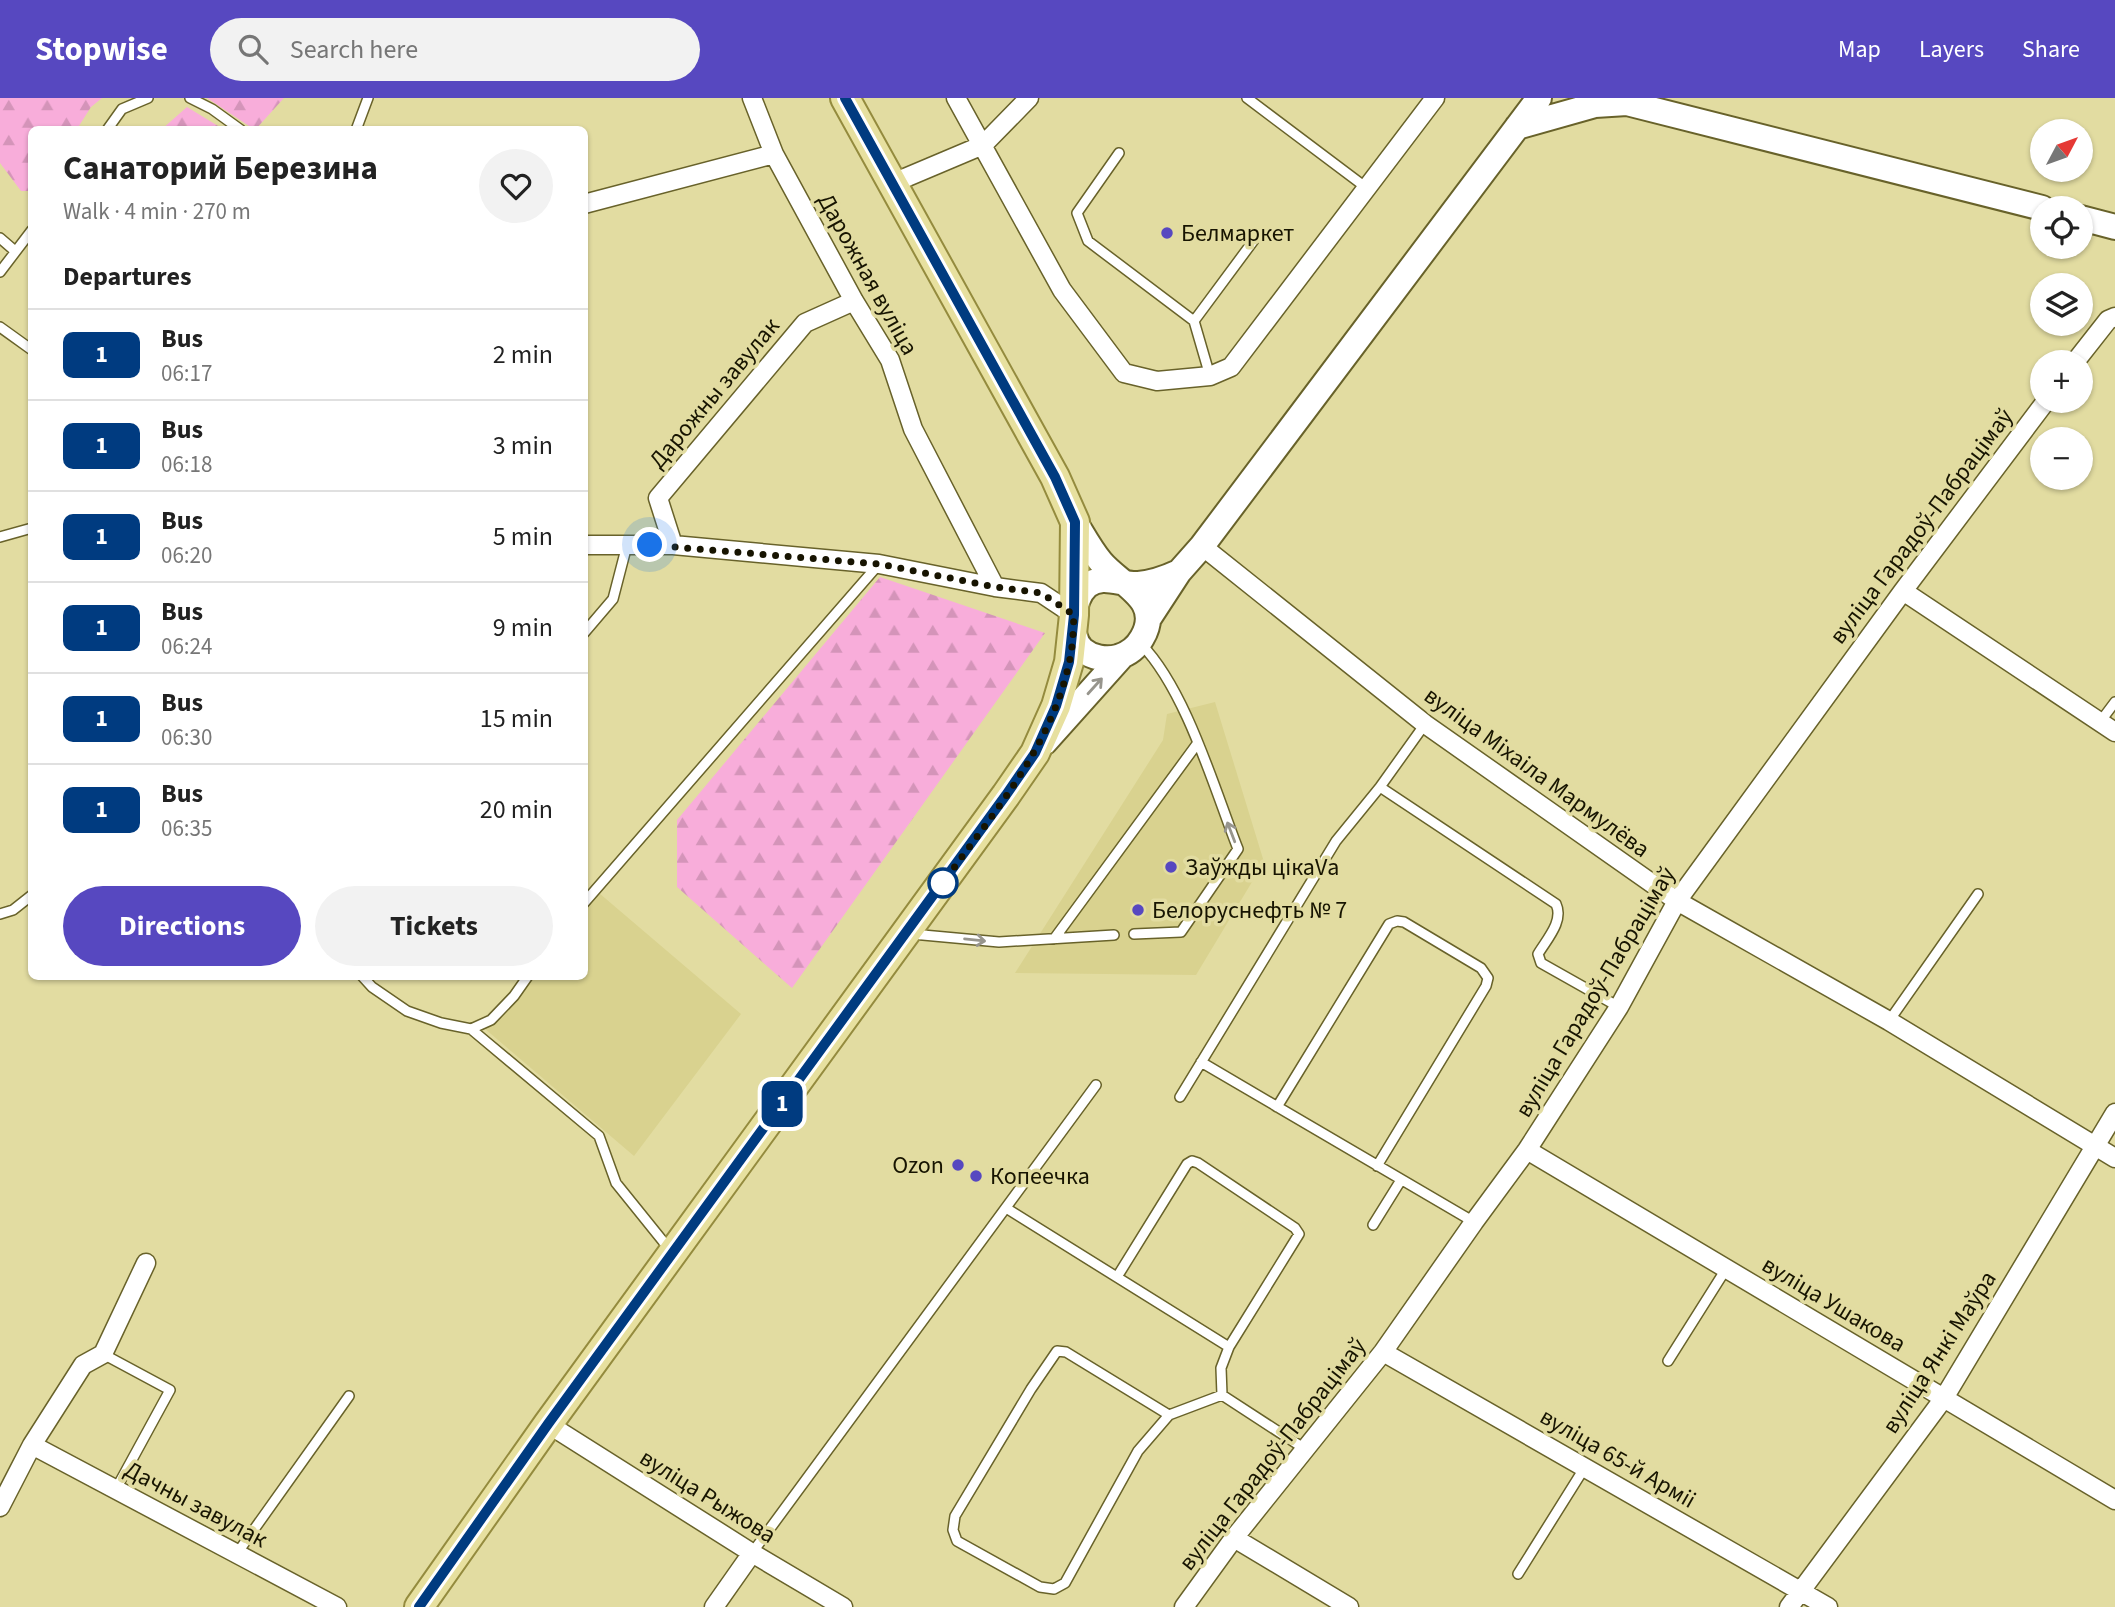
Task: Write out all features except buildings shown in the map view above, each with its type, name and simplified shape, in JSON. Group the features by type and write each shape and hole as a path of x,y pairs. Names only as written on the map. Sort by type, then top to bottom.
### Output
{"main road":[{"path":"845,98 1055,477 1075,522 1100,561 1140,596 1149,618"},
{"path":"419,1607 548,1424 907,933 1035,753 1131,649 1179,572 1202,546 1539,98"},
{"path":"1517,127 1595,105 1627,103 2030,205"},
{"path":"2093,221 2115,227"},
{"path":"1075,522 1076,642 1083,650 1101,658 1131,649"},
{"path":"1035,753 1056,706 1069,662 1074,615 1080,595 1087,586 1104,580 1135,584 1154,581 1179,572"}],"street":[{"name":"Дарожная вуліца","path":"752,98 774,154 854,301 890,360 913,429 995,587"},
{"path":"956,98 1062,290 1124,373 1157,381 1210,376 1231,367 1436,98"},
{"path":"893,183 983,145 1029,98"},
{"path":"588,203 774,154"},
{"name":"Дарожны завулак","path":"673,545 658,498 805,323 854,301"},
{"path":"2084,350 2108,320 2115,317"},
{"name":"вуліца Гарадоў-Пабрацімаў","path":"1184,1607 1234,1538 1383,1352 1527,1150 1619,1007 1676,901 2037,413"},
{"path":"588,545 673,545 879,564 995,587 1041,593 1074,615"},
{"name":"вуліца Міхаіла Мармулёва","path":"1202,546 1425,724 1676,901 1889,1021 2115,1158"},
{"path":"1903,591 2108,727"},
{"name":"вуліца Янкі Маўра","path":"1789,1607 1944,1398 2115,1113"},
{"name":"вуліца Ушакова","path":"1527,1150 2115,1500"},
{"path":"0,1507 32,1445 83,1365 103,1354 146,1263"},
{"name":"вуліца 65-й Арміі","path":"1383,1352 1828,1607"},
{"name":"вуліца Рыжова","path":"548,1424 842,1607"},
{"name":"Дачны завулак","path":"32,1445 337,1607"},
{"path":"1234,1538 1349,1607"},
{"path":"714,1607 752,1553"}],"lane":[{"path":"110,126 122,109 148,98"},
{"path":"190,98 212,109 235,126"},
{"path":"358,126 368,98"},
{"path":"1247,98 1368,189"},
{"path":"1119,153 1077,213 1088,241 1194,321 1210,376"},
{"path":"0,272 28,235"},
{"path":"0,238 15,251"},
{"path":"1194,321 1254,240"},
{"path":"0,327 28,346"},
{"path":"0,537 28,529"},
{"path":"588,628 613,599 627,545"},
{"path":"588,898 879,564"},
{"path":"1131,649 1157,660 1189,722 1238,849 1181,932 1134,934"},
{"path":"2108,727 2115,702"},
{"path":"1180,1097 1336,841 1380,787 1425,724"},
{"path":"1054,939 1197,744"},
{"path":"1380,787 1556,904 1560,912 1559,919 1538,954 1541,963 1619,1007"},
{"path":"1889,1021 1978,894"},
{"path":"0,914 13,910 28,898"},
{"path":"1277,1107 1389,924 1404,922 1415,928 1481,968 1488,978 1486,986 1377,1166"},
{"path":"907,933 999,942 1114,935"},
{"path":"366,980 407,1011 471,1029 599,1136 617,1183 673,1254"},
{"path":"471,1029 491,1020 525,980"},
{"path":"1201,1062 1474,1222"},
{"path":"752,1553 1096,1085"},
{"path":"1116,1277 1187,1164 1192,1161 1295,1228 1299,1234 1229,1347 1221,1368 1222,1395"},
{"path":"1373,1226 1401,1180"},
{"path":"1006,1209 1229,1347"},
{"path":"1668,1361 1726,1269"},
{"path":"1169,1415 1066,1352 1058,1351 1031,1389 955,1516 953,1530 957,1541 1040,1587 1054,1589 1065,1583 1138,1451 1169,1415 1222,1395"},
{"path":"103,1354 170,1390 116,1489"},
{"path":"1222,1395 1305,1449"},
{"path":"237,1552 349,1396"},
{"path":"1518,1574 1585,1467"}],"shaded area":[{"path":"1215,702 1264,862 1196,975 1015,973 1163,740 1167,714"},
{"path":"599,893 741,1014 634,1156 484,1028 525,980 588,980 588,906"}],"green space":[{"path":"0,98 102,98 91,107 79,126 28,126 28,191 21,191 0,163"},
{"path":"207,98 284,98 259,126 249,126"},
{"path":"187,107 218,126 165,126"},
{"path":"880,577 1045,633 792,988 677,887 677,820"}],"bus line":[{"name":"1","path":"419,1607 548,1424 1035,753 1056,706 1069,662 1074,615 1075,522 1055,477 845,98"}],"place":[{"name":"Белмаркет","path":"1167,233"},
{"name":"Заўжды цікаVа","path":"1171,867"},
{"name":"Белоруснефть № 7","path":"1138,910"},
{"name":"Ozon","path":"958,1165"},
{"name":"Копеечка","path":"976,1176"}],"route":[{"path":"650,545 879,564 995,587 1041,593 1074,615 1069,662 1056,706 1035,753 943,883"}]}
